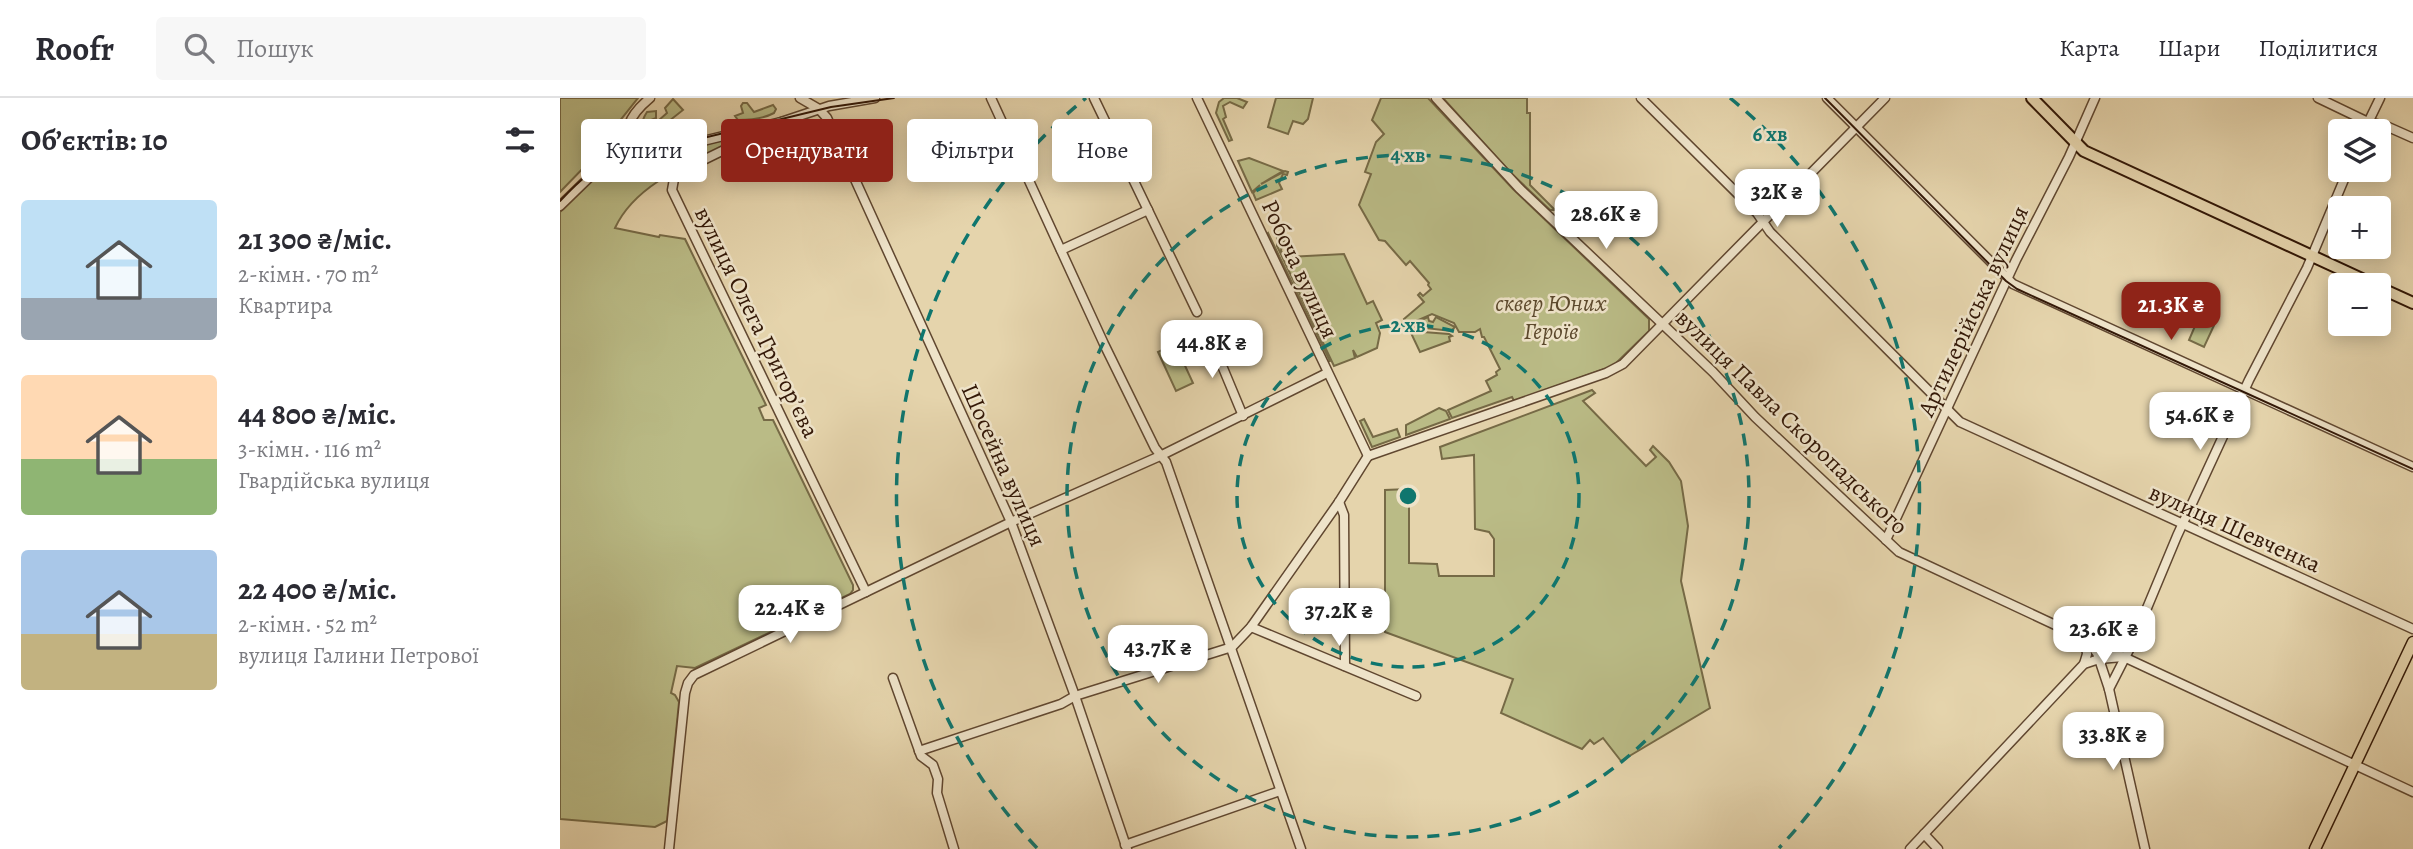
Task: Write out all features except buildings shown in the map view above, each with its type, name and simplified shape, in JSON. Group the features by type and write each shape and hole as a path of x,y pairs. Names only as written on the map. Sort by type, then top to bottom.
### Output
{"highway":[{"path":"2032,98 2075,142 2093,156 2348,273"},
{"path":"2391,293 2413,303"}],"main road":[{"path":"2315,849 2413,642"}],"street":[{"path":"631,119 640,106 650,98"},
{"path":"800,98 819,108"},
{"path":"789,119 819,108 875,98"},
{"path":"992,98 1110,356 1160,456 1166,462 1301,849"},
{"path":"1094,98 1197,312"},
{"name":"Робоча вулиця","path":"1198,98 1368,457"},
{"name":"вулиця Павла Скоропадського","path":"1436,98 1519,188 1713,372 1755,417 1902,554 2126,656 2413,792"},
{"name":"вулиця Шевченка","path":"1641,98 1960,422 2413,629"},
{"path":"1827,98 2007,280 2023,290 2413,467"},
{"path":"919,751 1061,704 1075,696 1232,646 1251,626 1368,457 1606,373 1623,364 1885,98"},
{"name":"Артилерійська вулиця","path":"1886,540 2095,98"},
{"path":"2318,98 2362,119"},
{"path":"2370,119 2380,98"},
{"name":"Шосейна вулиця","path":"819,108 827,118 1011,523 1075,696 1126,847"},
{"path":"2391,128 2413,138"},
{"name":"вулиця Олега Григорʼєва","path":"721,153 681,171 674,179 672,190 866,592"},
{"path":"560,206 585,182"},
{"path":"2109,689 2244,391 2312,256 2343,182"},
{"path":"1061,250 1148,210"},
{"path":"1208,332 1243,416"},
{"path":"669,849 685,693 690,679 701,671 1011,523 1160,456 1327,373"},
{"path":"1339,502 1344,516 1345,666"},
{"path":"1251,626 1416,696"},
{"path":"2085,638 2093,646 2109,689 2145,849"},
{"path":"2084,664 2087,650 2085,638"},
{"path":"1910,849 2084,664 2099,659 2126,656"},
{"path":"893,678 919,751 933,765 938,779 937,793 954,849"},
{"path":"1126,847 1280,791"},
{"path":"1924,834 1938,849"}],"green space":[{"path":"560,98 638,98 621,119 581,119 581,170 560,192"},
{"path":"1224,98 1237,98 1247,102 1243,108 1230,102 1223,106 1226,117 1223,119 1232,140 1229,141 1216,113 1219,102"},
{"path":"1276,98 1313,98 1308,119 1303,124 1293,121 1288,134 1268,127"},
{"name":"сквер Юних Героїв","path":"1381,98 1428,98 1513,189 1649,319 1649,331 1613,366 1514,401 1512,397 1452,418 1448,410 1491,391 1486,381 1497,375 1496,372 1500,369 1480,329 1475,332 1459,332 1454,323 1432,314 1407,325 1404,319 1424,302 1418,295 1420,293 1423,296 1431,289 1429,283 1410,261 1406,265 1385,241 1379,240 1359,205 1371,174 1365,172 1376,142 1384,134 1372,120"},
{"path":"1443,98 1527,98 1527,113 1530,113 1530,185 1555,210 1550,210 1511,173"},
{"path":"673,99 683,110 672,119 660,119 667,113 665,108"},
{"path":"747,103 754,112 773,105 776,109 765,117 737,119 735,116 743,113 741,106"},
{"path":"656,111 656,118 644,119 647,112"},
{"path":"721,141 721,149 707,155 707,144"},
{"path":"1249,158 1283,171 1261,184 1285,171 1288,172 1287,175 1283,174 1279,183 1282,189 1256,200 1253,193 1260,185 1252,192 1238,161"},
{"path":"589,182 657,182 637,198 615,228 685,239 766,405 759,408 764,420 773,420 853,585 850,594 695,668 677,666 671,693 679,702 667,821 655,827 560,819 560,212"},
{"path":"1268,233 1330,361 1327,362 1266,235"},
{"path":"1277,236 1285,238 1281,250 1283,256 1344,254 1367,304 1373,301 1382,320 1376,323 1380,333 1377,348 1357,357 1353,350 1355,358 1334,366 1277,246"},
{"path":"2201,312 2217,319 2204,347 2189,340"},
{"path":"1428,317 1429,321 1433,322 1436,317 1455,327 1451,331 1408,326"},
{"path":"1410,331 1452,336 1449,337 1450,341 1420,352"},
{"path":"1175,344 1193,383 1176,391 1158,352"},
{"path":"1592,390 1595,393 1583,401 1646,466 1656,457 1650,450 1653,446 1669,462 1681,481 1688,526 1681,581 1710,708 1621,761 1603,738 1594,744 1590,740 1582,749 1501,713 1513,679 1385,632 1385,490 1409,489 1409,563 1437,564 1439,576 1494,576 1494,539 1489,532 1475,529 1474,455 1442,459 1440,447"},
{"path":"1439,408 1446,411 1450,419 1406,435 1406,425"},
{"path":"1364,419 1373,437 1397,429 1400,437 1372,447 1360,421"}],"tram line":[{"path":"560,201 588,175 621,158 831,107 894,98"},
{"path":"1825,98 2017,289 2413,469"}]}
